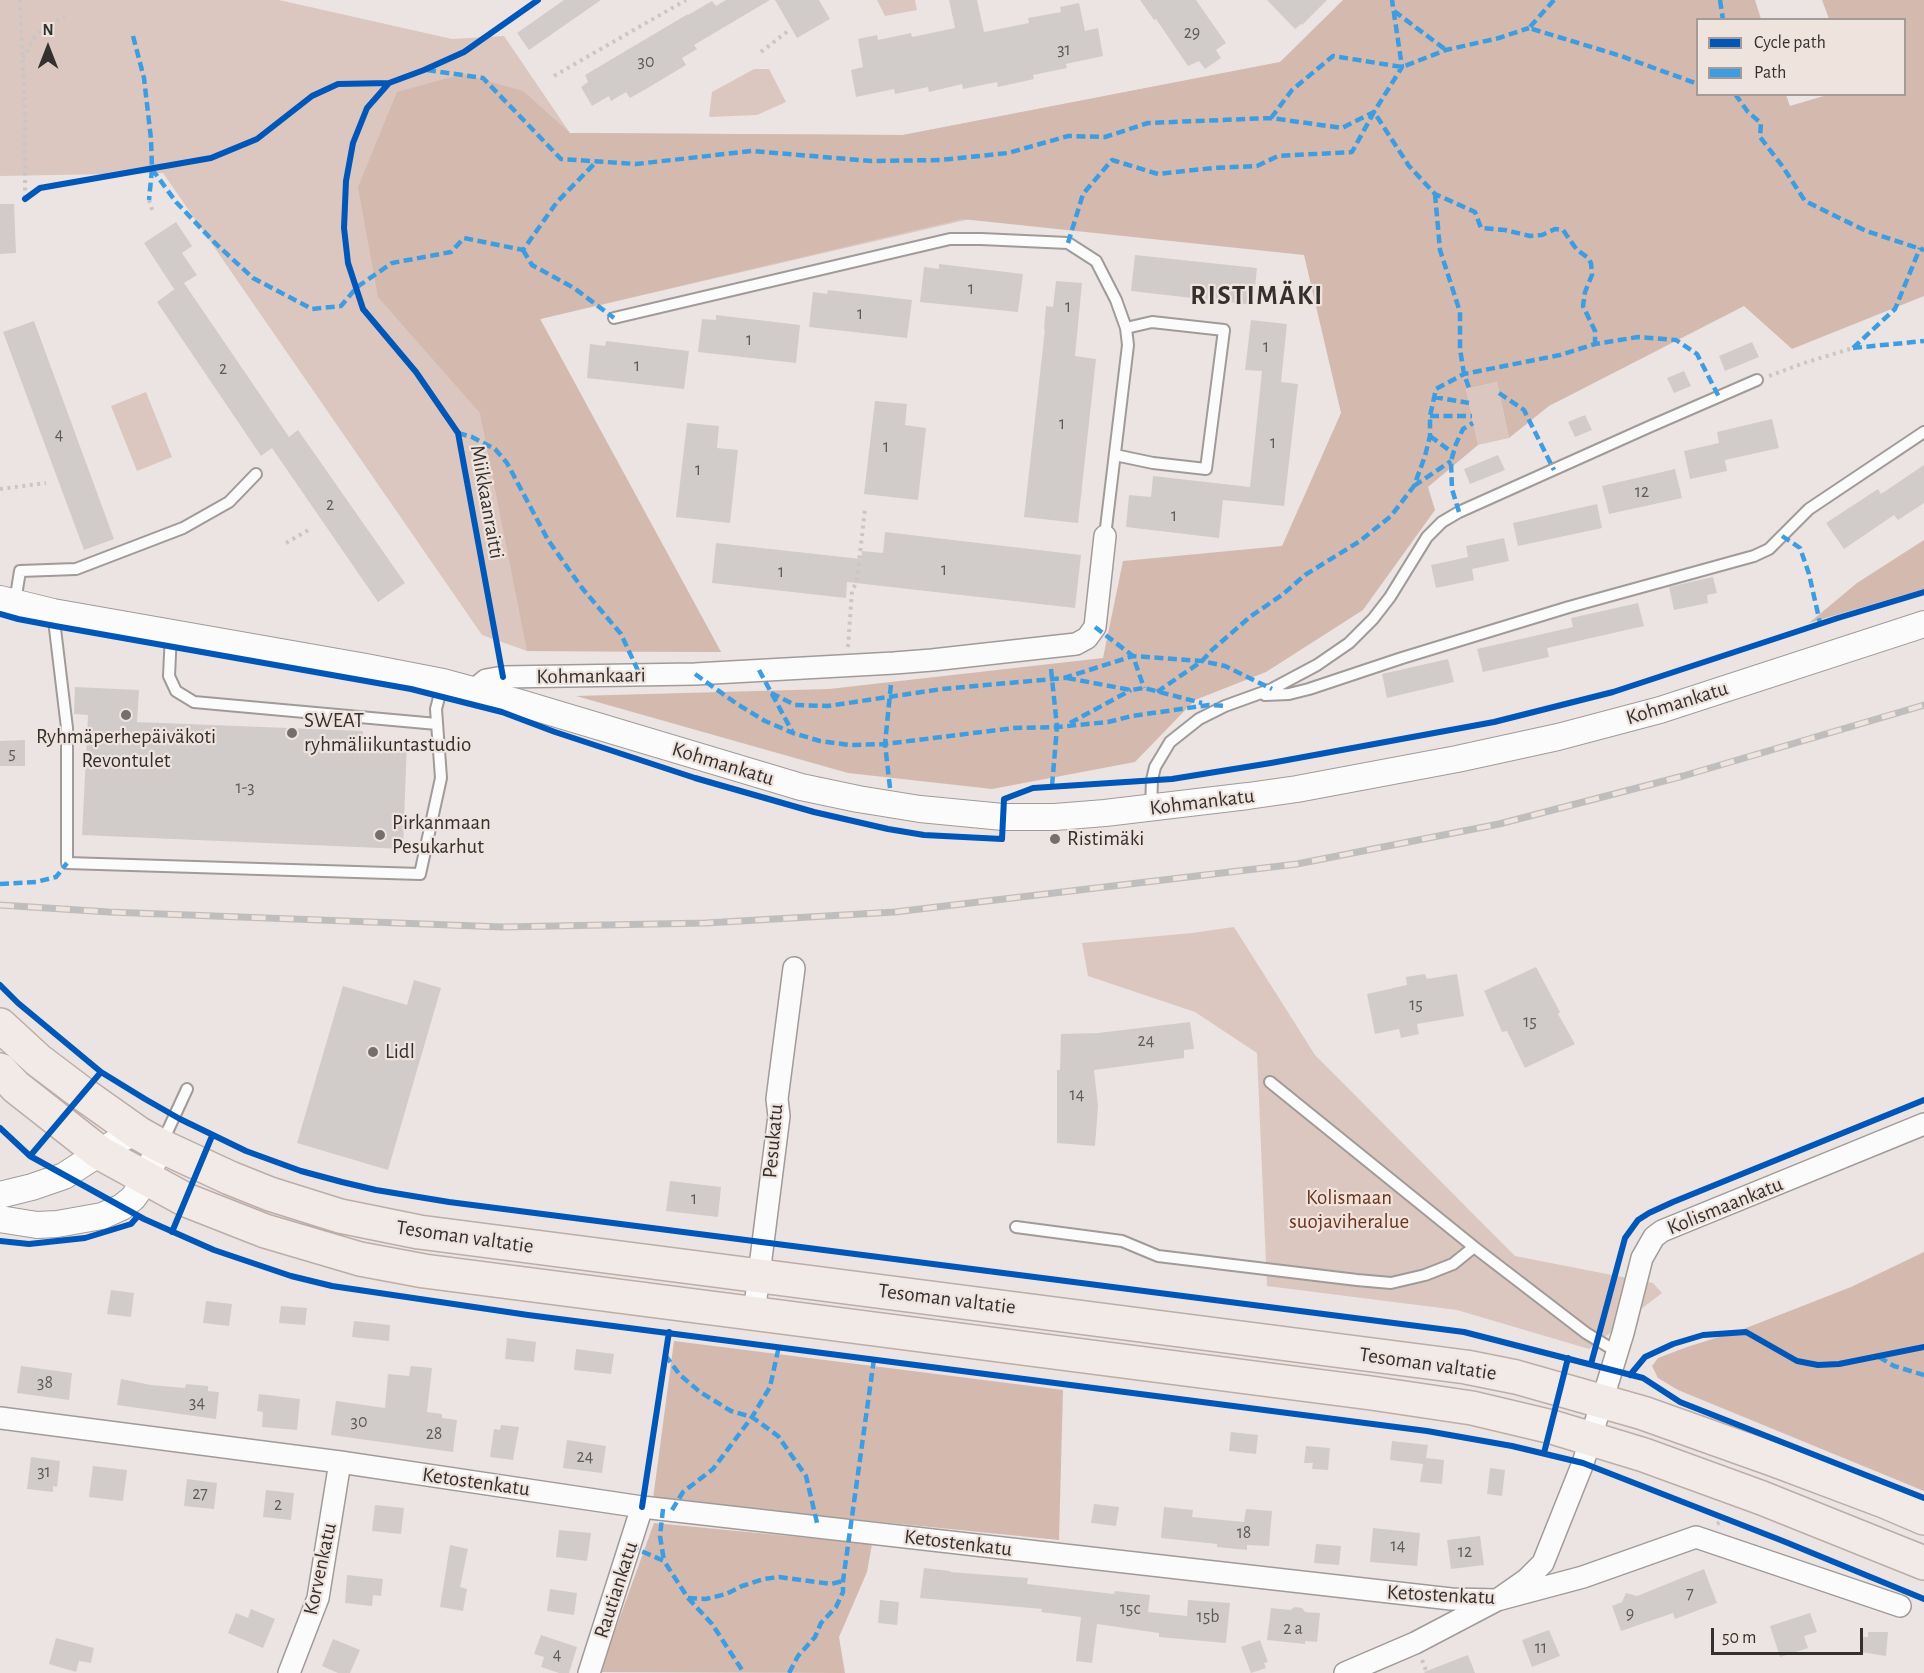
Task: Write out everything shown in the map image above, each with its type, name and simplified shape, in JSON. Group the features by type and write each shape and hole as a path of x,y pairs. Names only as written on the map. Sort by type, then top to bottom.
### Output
{"main road":[{"name":"Tesoman valtatie","path":"0,1025 38,1060 150,1140 230,1178 270,1194 340,1216 419,1232 1466,1367 1516,1377 1603,1401 1775,1460 1924,1518"},
{"name":"Tesoman valtatie","path":"0,1070 24,1094 100,1153 145,1179 186,1200 265,1232 360,1259 424,1271 1436,1402 1512,1416 1644,1455 1762,1498 1924,1563"}],"street":[{"name":"Kohmankaari","path":"474,690 486,680 503,677 673,674 846,666 932,660 1076,644 1087,638 1095,627 1106,536"},
{"path":"7,601 53,612 366,667 474,690"},
{"name":"Kohmankatu","path":"474,690 790,784 858,799 967,815 1003,818 1055,817 1151,808 1296,789 1457,759 1558,737 1660,710 1924,624"},
{"name":"Pesukatu","path":"754,1314 778,1116 777,1098 794,968"},
{"name":"Kolismaankatu","path":"1497,1600 1527,1579 1543,1563 1583,1463 1603,1401 1642,1258 1654,1236 1924,1124"},
{"path":"0,1195 50,1182 82,1165 124,1137 150,1140 145,1179 127,1204 102,1216 74,1222 37,1225 0,1220"},
{"name":"Ketostenkatu","path":"0,1418 340,1462 642,1507 1451,1599 1497,1600 1583,1577 1696,1537 1900,1606"},
{"name":"Korvenkatu","path":"289,1673 318,1598 340,1462"},
{"name":"Rautiankatu","path":"589,1673 642,1507"},
{"path":"1345,1673 1415,1643 1497,1600"}],"lane":[{"path":"614,318 950,239 1068,243 1096,261 1116,300 1126,328 1128,345 1106,536"},
{"path":"1115,454 1153,463 1206,469 1224,330 1152,322 1126,328"},
{"path":"1151,808 1155,767 1170,742 1199,719 1225,706 1258,695 1307,670 1349,643 1373,619 1390,597 1427,537 1442,522 1459,512 1757,380"},
{"path":"1258,695 1289,694 1569,607 1754,556 1769,549 1809,509 1924,432"},
{"path":"7,601 20,570 76,569 183,528 229,502 256,474"},
{"path":"53,612 67,728 67,863 420,874 441,778 436,709 443,682"},
{"path":"171,633 169,676 176,691 194,702 437,724"},
{"path":"1270,1082 1474,1247 1586,1333 1617,1352"},
{"path":"150,1140 186,1089"},
{"path":"1016,1227 1122,1241 1158,1256 1391,1282 1425,1275 1453,1264 1474,1247"}],"path":[{"path":"20,0 25,120 25,199"},
{"path":"554,76 686,0"},
{"path":"22,60 39,32 45,26 65,17"},
{"path":"761,52 788,31"},
{"path":"25,199 32,193"},
{"path":"149,200 153,213"},
{"path":"1757,380 1853,348"},
{"path":"0,489 46,483"},
{"path":"846,666 852,591 857,581 865,508"},
{"path":"286,543 310,529"},
{"path":"1716,1514 1734,1521"}],"green space":[{"path":"0,0 279,0 452,39 504,36 570,133 903,135 1281,62 1267,150 540,319 721,652 527,651 482,635 163,173 0,176"},
{"path":"877,0 915,0 917,10 885,16"},
{"path":"754,69 769,69 786,102 757,115 709,117 712,92"},
{"path":"1497,382 1509,438 1478,445 1466,389"},
{"path":"146,392 172,457 137,471 111,406"},
{"name":"Kolismaan suojaviheralue","path":"1234,927 1315,1055 1515,1256 1653,1283 1662,1293 1589,1349 1457,1310 1267,1286 1257,1053 1195,1012 1088,976 1082,943"}],"shaded area":[{"path":"1343,0 1755,0 1761,18 1696,18 1696,96 1786,96 1790,106 1824,96 1906,96 1906,18 1829,18 1822,0 1924,0 1924,296 1792,349 1744,306 1549,406 1509,438 1497,382 1466,389 1478,445 1428,487 1435,510 1363,610 1266,672 1195,700 1135,762 992,789 848,773 576,696 829,689 1103,658 1123,561 1282,546 1341,413 1304,255 962,219 540,319 721,652 527,651 480,413 378,297 358,187 397,92 463,74 523,91 570,133 903,135 1280,62"},
{"path":"1924,540 1924,589 1809,623 1857,583"},
{"path":"1924,1252 1924,1491 1678,1390 1658,1378 1652,1366 1658,1358 1741,1330 1851,1287"},
{"path":"674,1341 1063,1390 1059,1540 653,1499"},
{"path":"654,1523 872,1544 867,1572 839,1637 845,1673 600,1672"}],"building":[{"path":"564,0 601,0 529,50 517,33"},
{"path":"726,0 770,0 694,45 697,49 682,58 686,65 646,89 630,98 626,92 611,101 609,96 592,106 581,87 588,82 585,75 712,1 716,6"},
{"path":"775,0 819,0 830,19 797,38"},
{"path":"949,0 977,0 984,32 1029,23 1028,18 1061,12 1060,7 1079,3 1085,31 1098,28 1103,56 1066,64 1067,68 1033,75 1034,79 998,87 997,82 963,89 962,84 929,92 928,87 895,94 894,89 856,97 851,70 863,67 858,39 877,35 878,40 911,33 912,37 955,28"},
{"path":"1140,0 1196,0 1226,43 1216,50 1221,58 1205,69 1199,61 1188,66"},
{"path":"1267,0 1327,0 1295,29"},
{"path":"0,204 14,204 16,253 0,254"},
{"path":"176,222 192,246 182,253 197,275 184,283 289,437 298,430 405,583 378,602 272,448 261,456 157,302 176,288 174,289 144,243"},
{"path":"1135,255 1257,268 1253,305 1131,291"},
{"path":"939,264 1023,274 1018,312 920,302 924,267 939,269"},
{"path":"1056,281 1082,283 1075,356 1096,359 1078,523 1024,517 1046,306 1053,307"},
{"path":"828,290 912,300 907,338 809,327 813,292 827,294"},
{"path":"716,315 800,325 796,363 698,352 702,319 716,320"},
{"path":"1251,320 1287,324 1281,382 1298,384 1284,506 1223,500 1219,538 1126,527 1129,495 1151,497 1153,476 1250,487 1262,371 1245,370"},
{"path":"34,321 114,539 84,550 3,332"},
{"path":"606,341 689,351 684,389 587,378 590,344 605,346"},
{"path":"1752,342 1759,357 1725,371 1719,356"},
{"path":"1684,371 1691,386 1674,393 1667,378"},
{"path":"875,401 907,404 905,425 926,428 918,500 864,494"},
{"path":"1585,415 1592,430 1575,437 1568,422"},
{"path":"1772,419 1779,448 1725,460 1727,471 1690,479 1684,451 1719,443 1717,432"},
{"path":"687,423 719,426 717,448 738,450 730,523 676,517"},
{"path":"1498,455 1505,470 1470,484 1464,469"},
{"path":"1924,465 1924,503 1898,520 1894,515 1844,549 1826,523 1878,489 1881,494"},
{"path":"1675,469 1682,498 1609,514 1602,486"},
{"path":"1597,504 1602,528 1518,546 1513,523"},
{"path":"885,532 1081,555 1075,608 847,582 846,598 712,583 716,543 861,559 862,551 883,553"},
{"path":"1504,538 1509,561 1472,569 1474,580 1436,588 1431,565 1468,557 1466,546"},
{"path":"1713,577 1717,593 1707,595 1708,603 1674,610 1669,587"},
{"path":"1638,603 1644,626 1547,648 1549,657 1483,672 1477,649 1573,627 1571,618"},
{"path":"1448,659 1454,682 1387,698 1382,674"},
{"path":"75,687 139,690 137,722 363,731 363,738 407,740 403,849 82,835 88,715 74,714"},
{"path":"25,740 25,766 0,766 0,741"},
{"path":"1536,967 1575,1044 1525,1068 1507,1031 1502,1032 1484,991"},
{"path":"1425,974 1427,979 1457,974 1464,1016 1417,1024 1419,1034 1401,1038 1399,1029 1375,1034 1367,994 1407,985 1406,977"},
{"name":"Lidl","path":"414,980 441,988 388,1170 297,1143 343,986 407,1005"},
{"path":"1190,1022 1194,1049 1184,1050 1184,1058 1094,1070 1098,1106 1095,1146 1057,1143 1057,1070 1060,1070 1061,1034 1098,1033"},
{"path":"670,1181 721,1187 718,1217 666,1211"},
{"path":"111,1290 134,1293 131,1317 107,1314"},
{"path":"206,1301 232,1304 229,1326 203,1323"},
{"path":"281,1306 307,1308 305,1325 279,1323"},
{"path":"354,1321 390,1325 389,1341 352,1337"},
{"path":"507,1338 536,1342 534,1362 505,1359"},
{"path":"576,1349 614,1354 611,1374 574,1370"},
{"path":"21,1366 72,1373 69,1400 17,1393"},
{"path":"411,1366 432,1368 427,1412 442,1414 442,1418 457,1420 453,1452 331,1435 336,1401 385,1408 388,1374 409,1376"},
{"path":"121,1379 185,1388 186,1384 208,1386 208,1391 219,1392 216,1419 117,1405"},
{"path":"259,1394 300,1399 297,1430 262,1427 263,1412 257,1411"},
{"path":"501,1425 519,1427 513,1460 490,1457 494,1429 500,1430"},
{"path":"1231,1432 1258,1435 1256,1454 1229,1451"},
{"path":"567,1440 606,1446 602,1473 563,1468"},
{"path":"1392,1441 1428,1445 1426,1458 1444,1460 1442,1484 1420,1482 1423,1464 1390,1460"},
{"path":"1306,1446 1330,1448 1328,1470 1312,1469 1313,1463 1304,1463"},
{"path":"31,1457 60,1461 57,1487 53,1486 53,1492 27,1489"},
{"path":"93,1466 127,1470 123,1501 89,1497"},
{"path":"1490,1468 1505,1470 1502,1496 1487,1494"},
{"path":"187,1479 217,1483 214,1509 184,1506"},
{"path":"266,1490 294,1493 291,1520 263,1517"},
{"path":"1094,1504 1119,1507 1116,1526 1091,1523"},
{"path":"375,1505 404,1508 401,1534 372,1531"},
{"path":"1164,1507 1193,1510 1192,1517 1244,1522 1246,1509 1272,1511 1269,1546 1247,1545 1247,1550 1161,1538"},
{"path":"1373,1528 1420,1533 1417,1566 1370,1562"},
{"path":"559,1530 591,1533 587,1561 556,1557"},
{"path":"1480,1536 1484,1565 1451,1569 1447,1540"},
{"path":"1316,1544 1341,1546 1339,1565 1314,1563"},
{"path":"450,1545 468,1549 460,1587 467,1589 463,1611 440,1607"},
{"path":"924,1568 1028,1578 1027,1584 1114,1594 1115,1591 1150,1595 1148,1612 1187,1616 1188,1600 1230,1603 1226,1643 1159,1637 1159,1633 1097,1624 1092,1663 1076,1661 1081,1617 1041,1612 1042,1609 920,1598"},
{"path":"1704,1569 1717,1603 1675,1619 1673,1613 1621,1631 1612,1606 1622,1602 1626,1593 1637,1596"},
{"path":"347,1575 383,1579 381,1596 373,1595 372,1606 345,1603"},
{"path":"550,1589 577,1593 574,1615 547,1611"},
{"path":"880,1600 899,1602 897,1625 878,1623"},
{"path":"1295,1607 1302,1608 1305,1612 1320,1613 1317,1642 1305,1641 1305,1644 1267,1640 1271,1608 1290,1610"},
{"path":"251,1609 275,1619 263,1648 228,1633 236,1613 248,1618"},
{"path":"1810,1613 1817,1632 1804,1636 1808,1648 1780,1657 1770,1626"},
{"path":"1549,1630 1560,1656 1532,1667 1522,1640"},
{"path":"1868,1632 1888,1632 1886,1656 1861,1652 1861,1637 1868,1637"},
{"path":"541,1635 577,1647 569,1673 559,1673 541,1667 544,1657 534,1654"},
{"path":"56,1638 94,1648 91,1663 79,1661 76,1672 49,1664"},
{"path":"333,1639 360,1650 350,1673 338,1673 322,1666"},
{"path":"1260,1640 1268,1662 1264,1663 1266,1668 1251,1673 1241,1647"},
{"path":"1468,1655 1475,1673 1424,1672"}],"railway":[{"path":"0,905 109,912 503,927 706,923 895,912 1297,864 1499,824 1683,776 1924,705"}],"marked path":[{"path":"427,70 483,78 561,159 636,164 752,151 871,161 940,160 1008,153 1068,136 1105,137 1148,123 1271,118 1342,128 1374,112 1402,67 1392,0"},
{"path":"1554,0 1529,28 1621,56 1696,83"},
{"path":"1720,0 1723,18"},
{"path":"1394,11 1446,50"},
{"path":"1271,118 1292,90 1333,56 1402,67 1446,50 1499,38 1529,28"},
{"path":"133,36 144,78 151,139 152,169 149,200"},
{"path":"1736,96 1748,112 1761,123 1760,137 1805,201 1866,231 1924,250"},
{"path":"1068,243 1083,194 1112,160 1158,174 1257,166 1278,156 1352,152 1374,112 1409,166 1435,194 1475,212 1481,228 1505,230 1530,236 1542,235 1555,229 1563,230 1577,250 1591,263 1592,275 1585,292 1583,306 1595,331 1595,344"},
{"path":"152,169 176,202 253,278 312,309 341,306 357,287 392,263 451,252 464,238 523,250 557,202 596,162"},
{"path":"1435,194 1440,250 1460,312 1460,349 1469,388"},
{"path":"1853,348 1895,309 1920,248"},
{"path":"523,250 532,265 574,288 614,318"},
{"path":"1157,692 1202,661 1251,616 1282,595 1305,575 1360,541 1391,516 1414,486 1425,456 1436,389 1464,374 1560,355 1595,344 1638,337 1676,340 1697,354 1719,397"},
{"path":"1853,348 1924,341"},
{"path":"1499,393 1524,410 1554,470"},
{"path":"1434,397 1469,403"},
{"path":"1430,416 1472,416"},
{"path":"1459,512 1452,489 1451,461 1463,429 1473,423"},
{"path":"458,433 472,437 495,449 507,463 548,540 582,588 621,634 640,675"},
{"path":"1430,436 1453,453"},
{"path":"1414,486 1451,461"},
{"path":"1782,536 1800,548 1809,574 1820,623"},
{"path":"1095,627 1133,656 1144,688"},
{"path":"771,693 795,705 828,706 942,689 1064,678 1133,656 1202,661 1225,666 1272,689"},
{"path":"1051,669 1057,727 1052,786"},
{"path":"759,670 793,733"},
{"path":"695,674 765,721 820,741 849,745 885,744 1014,728 1108,722 1132,716 1209,705 1225,706"},
{"path":"1067,678 1131,690 1144,688 1202,703"},
{"path":"890,788 885,744 891,684"},
{"path":"1070,723 1131,690"},
{"path":"0,884 36,882 56,877 67,863"},
{"path":"672,1510 683,1492 713,1469 752,1417 770,1387 779,1346"},
{"path":"665,1355 680,1375 700,1392 731,1411 752,1417 778,1436 806,1476 818,1527"},
{"path":"1879,1357 1894,1366 1924,1375"},
{"path":"789,1673 798,1656 815,1637 821,1623 836,1607 843,1592 874,1359"},
{"path":"663,1509 660,1536 664,1561"},
{"path":"630,1546 664,1561 688,1598 712,1624 744,1673"},
{"path":"688,1598 706,1599 764,1579 779,1577 831,1584 843,1581"}],"cycle path":[{"name":"Miikkaanraitti","path":"503,677 458,433 416,372 363,309 348,263 344,228 346,181 353,143 367,108 389,83 464,52 538,0"},
{"path":"25,199 40,188 211,158 257,139 312,96 338,84 389,83"},
{"path":"0,614 55,626 411,689 502,712 695,778 814,812 924,835 1002,839 1004,799 1033,788 1172,779 1494,722 1613,692 1924,592"},
{"path":"0,985 18,1003 101,1072 145,1099 246,1151 301,1171 342,1182 449,1202 1464,1332 1643,1378 1680,1402 1924,1498"},
{"path":"30,1156 101,1072"},
{"path":"1591,1364 1625,1238 1638,1220 1673,1202 1924,1100"},
{"path":"0,1128 30,1156 144,1219 214,1250 291,1276 332,1286 528,1315 1427,1431 1512,1446 1583,1463 1924,1599"},
{"path":"172,1232 212,1136"},
{"path":"0,1241 29,1244 85,1238 131,1224 138,1216"},
{"path":"642,1507 669,1332"},
{"path":"1630,1375 1645,1357 1673,1344 1703,1335 1746,1332 1797,1361 1818,1365 1839,1364 1924,1347"},
{"path":"1544,1453 1568,1358"}],"place":[{"name":"Ryhmäperhepäiväkoti Revontulet","path":"126,715"},
{"name":"SWEAT ryhmäliikuntastudio","path":"292,733"},
{"name":"Pirkanmaan Pesukarhut","path":"380,835"},
{"name":"Ristimäki","path":"1055,839"},
{"name":"Lidl","path":"373,1052"}],"district":[{"name":"RISTIMÄKI","path":"1257,296"}]}
